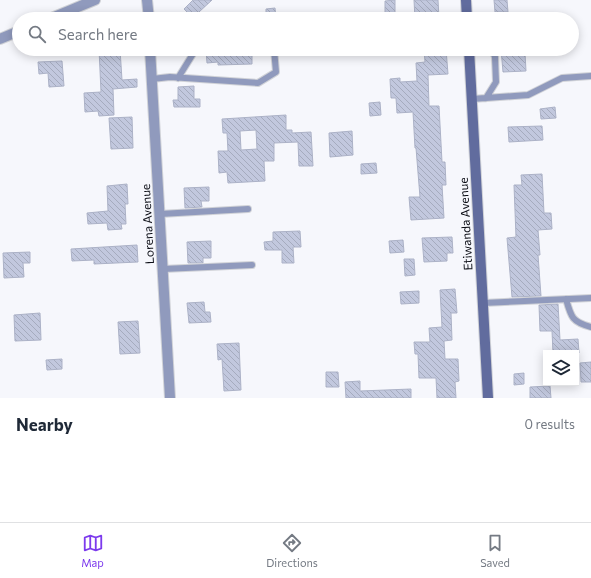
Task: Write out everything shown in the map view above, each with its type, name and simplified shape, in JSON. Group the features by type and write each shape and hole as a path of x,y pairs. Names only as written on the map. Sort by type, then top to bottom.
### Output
{"street":[{"path":"66,12 95,0"},
{"path":"148,0 149,12"},
{"path":"466,0 467,12"},
{"path":"0,39 12,34"},
{"name":"Lorena Avenue","path":"150,56 170,398"},
{"name":"Etiwanda Avenue","path":"469,56 488,398"}],"lane":[{"path":"178,78 192,56"},
{"path":"152,79 178,78 258,83 276,72 275,56"},
{"path":"486,98 496,82 495,56"},
{"path":"472,99 528,95 562,78 591,76"},
{"path":"160,214 248,209"},
{"path":"163,269 252,265"},
{"path":"483,304 591,298"},
{"path":"566,299 573,318 581,324 591,327"}],"building":[{"path":"193,0 212,0 199,12 187,12 184,9"},
{"path":"395,0 395,12 385,12 385,1"},
{"path":"414,0 438,0 439,12 415,12"},
{"path":"494,0 507,0 508,12 495,12"},
{"path":"275,8 275,12 266,12 266,9"},
{"path":"99,56 120,56 122,80 137,79 137,87 113,89 114,115 99,116 98,111 85,112 84,93 101,92"},
{"path":"206,56 252,56 252,64 218,65 218,62 207,63"},
{"path":"425,56 447,56 448,74 428,75 429,106 439,106 442,162 445,162 446,185 442,185 444,218 411,220 409,197 420,197 413,112 397,113 396,98 391,98 390,79 400,78 400,82 417,81 416,63 425,62"},
{"path":"502,56 525,56 526,71 503,72"},
{"path":"62,61 64,86 49,87 48,73 39,74 38,62"},
{"path":"194,86 194,99 200,99 200,107 174,107 173,100 178,100 178,87"},
{"path":"380,102 381,115 370,116 369,103"},
{"path":"555,107 556,118 541,119 540,109"},
{"path":"286,115 286,130 292,130 292,133 311,132 313,166 299,166 298,142 274,143 274,161 264,161 265,181 228,183 227,172 219,173 218,151 228,151 227,133 223,133 222,119","holes":["256,130 257,149 241,150 240,131"]},
{"path":"132,117 133,148 111,149 109,118"},
{"path":"542,126 543,140 509,142 508,127"},
{"path":"352,131 353,155 330,157 329,133"},
{"path":"376,163 377,173 361,174 361,164"},
{"path":"542,174 544,213 551,213 552,229 538,230 541,296 512,297 507,238 516,237 514,185 522,185 521,175"},
{"path":"127,184 128,204 125,204 126,224 121,224 122,229 108,230 107,223 88,224 87,213 108,211 107,186"},
{"path":"209,187 209,201 201,201 202,207 185,208 184,188"},
{"path":"300,231 301,247 293,247 294,263 282,263 282,250 265,250 264,242 273,241 273,232"},
{"path":"452,237 453,253 447,253 447,261 424,262 422,238"},
{"path":"403,240 404,252 390,253 389,241"},
{"path":"211,241 211,258 203,258 203,263 188,263 187,242"},
{"path":"137,245 138,262 94,264 94,260 72,261 71,249"},
{"path":"30,252 30,263 23,263 24,277 4,278 3,253"},
{"path":"404,259 414,259 415,275 405,276"},
{"path":"455,289 457,313 451,313 452,340 444,341 445,359 458,359 459,381 455,382 456,398 437,398 436,378 419,378 418,354 415,354 414,342 430,342 429,328 442,327 440,290"},
{"path":"419,291 419,303 401,304 400,292"},
{"path":"204,302 205,312 210,312 211,322 189,323 187,303"},
{"path":"558,304 560,340 578,339 579,350 553,350 552,331 540,331 539,305"},
{"path":"40,313 41,340 15,341 14,315"},
{"path":"138,321 140,353 120,354 118,322"},
{"path":"239,343 241,390 224,391 222,359 218,360 217,344"},
{"path":"62,359 62,369 47,370 46,360"},
{"path":"591,362 591,382 581,382 580,363"},
{"path":"326,372 338,372 339,387 326,387"},
{"path":"524,373 524,384 514,385 514,374"},
{"path":"360,381 360,391 411,389 411,398 346,398 345,382"},
{"path":"550,386 551,398 530,398 530,387"}]}
